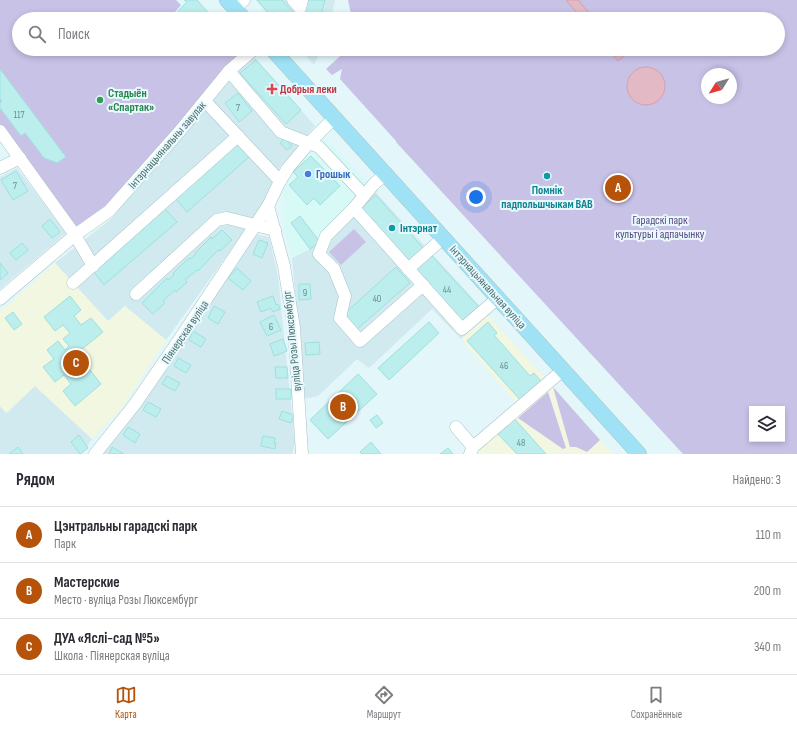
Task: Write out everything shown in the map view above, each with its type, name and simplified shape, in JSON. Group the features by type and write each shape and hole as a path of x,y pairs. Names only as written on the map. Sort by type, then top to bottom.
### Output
{"main road":[{"name":"Інтэрнацыянальная вуліца","path":"278,56 640,454"}],"street":[{"path":"293,0 300,8 302,0"},
{"name":"Інтэрнацыянальны завулак","path":"0,299 75,235 109,211 180,132 229,71 246,56"},
{"path":"229,71 281,132 319,147 364,195"},
{"path":"205,101 280,181"},
{"name":"Піянерская вуліца","path":"95,454 136,404 268,206 288,168 309,143 334,118"},
{"path":"0,131 75,235 93,266"},
{"path":"73,282 93,266 238,136"},
{"path":"0,168 20,158"},
{"path":"385,174 326,236 319,254 334,269 345,296 340,318 360,341 423,285"},
{"name":"вуліца Розы Люксембург","path":"268,206 284,266 294,328 302,454"},
{"path":"354,208 462,329 498,298"},
{"path":"136,294 217,220 227,218 256,224 275,230"},
{"path":"408,269 443,238"},
{"path":"456,427 472,450 563,370"}],"shaded area":[{"path":"256,0 335,0 332,12 267,12"},
{"path":"566,0 578,0 588,12 576,12"},
{"path":"253,56 315,126 280,167 263,205 166,340 125,306 108,321 55,263 111,219 219,88"},
{"path":"306,56 318,56 314,65"},
{"path":"614,56 624,56 618,61"},
{"path":"646,67 656,70 662,76 665,86 662,96 656,102 646,105 636,102 630,96 627,86 630,76 636,70"},
{"path":"324,136 368,184 320,242 292,258 284,228 283,194 291,169"},
{"path":"17,168 66,233 0,289 0,177"},
{"path":"368,184 488,315 461,339 432,309 369,368 357,359 318,396 304,399 292,258 310,249"},
{"path":"255,234 269,237 278,276 295,444 292,454 102,454"},
{"path":"55,263 108,321 125,306 166,340 122,408 92,439 35,386 6,413 0,406 0,312"},
{"path":"488,315 613,454 471,454 516,403 461,339"},
{"path":"35,386 92,439 82,454 0,454 0,406 7,413"}],"green space":[{"name":"Стадыён «Спартак»","path":"0,0 176,0 181,5 175,12 12,12 12,56 241,56 110,204 75,228 0,124"},
{"name":"Гарадскі парк культуры і адпачынку","path":"348,0 797,0 797,454 683,454 340,79 342,69 332,75 326,69 340,56 785,56 785,12 351,12"},
{"path":"354,229 366,242 341,265 329,252"},
{"path":"553,387 600,440 587,452 576,447 570,447"},
{"path":"548,392 566,448 563,449 518,418"}],"building":[{"path":"184,0 197,0 208,12 179,12 178,11 187,2"},
{"path":"257,0 282,0 293,12 267,12"},
{"path":"307,0 325,0 322,12 304,12"},
{"path":"256,60 301,110 286,124 240,73"},
{"path":"0,69 66,157 57,163 44,158 25,133 21,136 0,108 0,103 2,101 0,99"},
{"path":"238,93 252,111 239,122 225,103"},
{"path":"285,138 292,146 287,150 280,143"},
{"path":"237,142 250,156 187,212 175,198"},
{"path":"311,156 340,186 320,205 314,198 307,205 289,185 298,177 293,172"},
{"path":"16,171 28,191 13,200 1,180"},
{"name":"Інтэрнат","path":"376,195 423,248 407,262 360,209"},
{"path":"165,209 177,222 104,285 93,271"},
{"path":"300,216 320,242 310,249 291,223"},
{"path":"50,219 60,232 52,238 42,226"},
{"path":"222,230 232,240 220,251 218,250 198,271 197,270 185,280 187,282 163,301 165,303 153,314 142,303 167,278 168,280 174,275 173,273 189,258 190,259 196,254 195,253 211,237 212,239"},
{"path":"259,240 268,243 262,258 253,254"},
{"path":"22,243 28,250 16,260 10,253"},
{"path":"431,255 479,307 463,322 416,270"},
{"path":"0,263 8,273 0,280"},
{"path":"396,267 410,283 357,329 344,314"},
{"path":"237,268 251,281 243,290 228,278"},
{"path":"299,284 310,284 311,299 299,300"},
{"path":"70,296 81,310 74,316 81,325 91,318 103,332 76,354 81,360 73,366 82,377 90,370 101,384 75,406 63,391 71,384 64,375 55,382 43,367 54,359 47,350 58,341 65,350 69,346 63,339 70,333 63,325 55,331 44,317"},
{"path":"273,296 276,305 278,304 280,309 273,312 271,308 261,312 257,302"},
{"path":"214,306 225,312 218,324 208,318"},
{"path":"13,312 22,324 14,330 5,318"},
{"path":"274,315 281,330 267,336 260,322"},
{"path":"429,322 439,333 389,380 378,368"},
{"path":"488,322 497,333 494,335 530,376 534,373 543,383 522,402 467,341"},
{"path":"193,331 206,339 201,347 189,340"},
{"path":"283,339 287,351 274,356 270,344"},
{"path":"319,342 320,354 306,355 305,343"},
{"path":"178,358 191,365 186,373 174,366"},
{"path":"275,367 287,367 288,378 276,378"},
{"path":"358,374 377,394 328,439 310,420"},
{"path":"167,376 180,383 175,391 162,384"},
{"path":"276,389 291,389 291,399 276,399"},
{"path":"148,402 161,409 156,417 143,410"},
{"path":"282,411 294,415 291,423 279,419"},
{"path":"377,415 383,423 376,428 370,420"},
{"path":"512,416 546,454 517,454 495,431"},
{"path":"128,427 140,434 135,443 123,435"},
{"path":"79,435 88,448 80,454 71,442"},
{"path":"263,436 275,438 275,449 261,446"},
{"path":"371,442 381,454 362,454 360,452"},
{"path":"18,447 23,454 9,454"},
{"path":"112,447 124,454 109,454"},
{"path":"448,448 453,454 440,454"}],"place":[{"name":"Добрыя леки","path":"272,89"},
{"name":"Стадыён «Спартак»","path":"100,100"},
{"name":"Грошык","path":"308,174"},
{"name":"Помнік падпольшчыкам ВАВ","path":"547,176"},
{"name":"Цэнтральны гарадскі парк","path":"618,188"},
{"name":"Інтэрнат","path":"392,228"},
{"name":"ДУА «Яслі-сад №5»","path":"76,363"},
{"name":"Мастерские","path":"343,407"}]}
